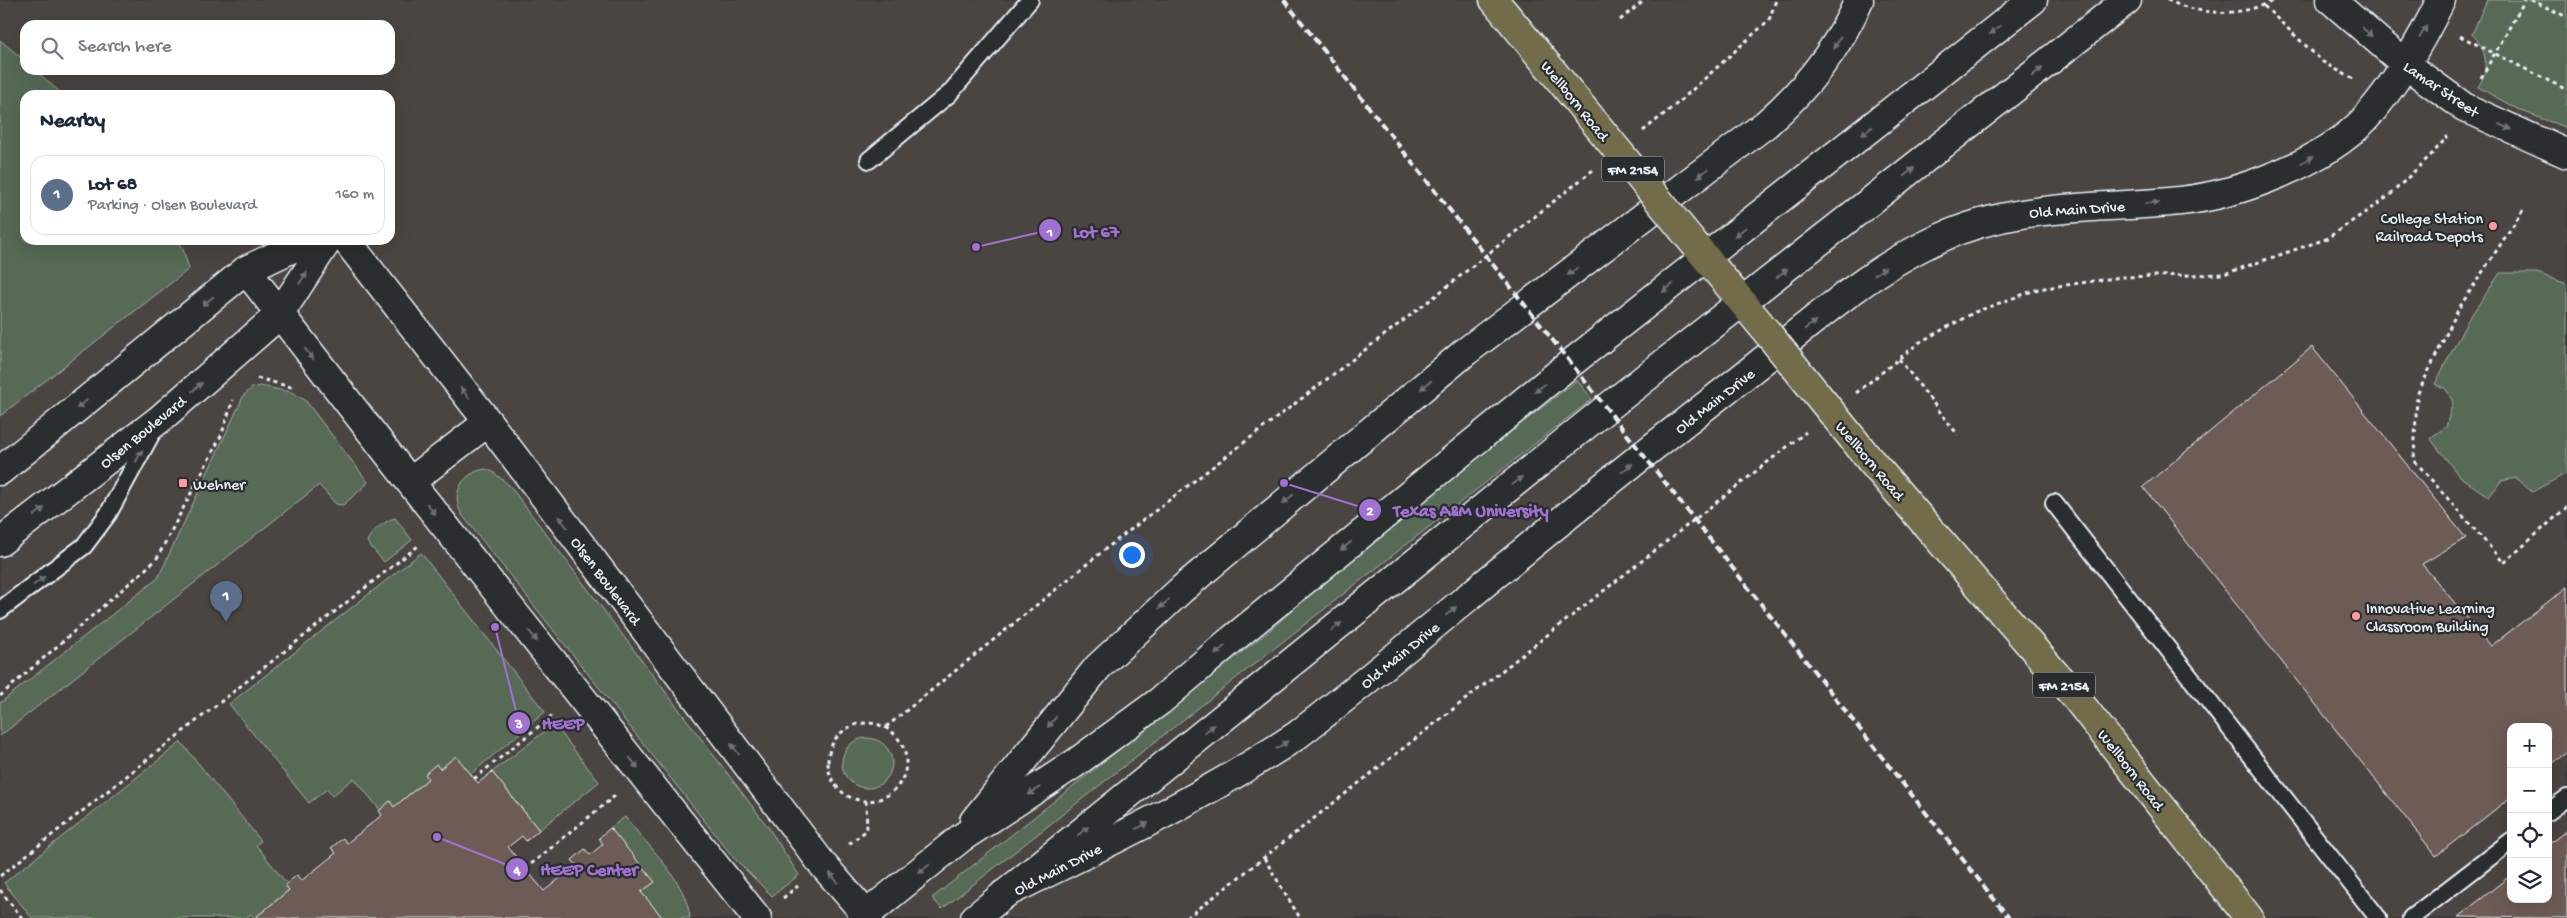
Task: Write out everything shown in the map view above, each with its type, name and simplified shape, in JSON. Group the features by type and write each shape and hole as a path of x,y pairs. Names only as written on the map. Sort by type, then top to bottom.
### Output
{"main road":[{"name":"Wellborn Road","path":"1494,0 1870,460 2076,698 2249,918"}],"street":[{"path":"961,838 1079,690 1152,614 1464,354 1766,124 1793,100 1832,52 1859,0"},
{"path":"866,917 961,838 1074,764 1160,701 1229,642 1571,363 2033,0"},
{"name":"Old Main Drive","path":"975,918 1608,408 1744,304 2127,0"},
{"name":"Lamar Street","path":"2331,0 2405,64 2464,107 2567,154"},
{"name":"Old Main Drive","path":"1004,894 1192,801 1245,770 1296,736 1588,498 1841,300 1908,253 1941,237 2016,213 2182,201 2216,195 2246,186 2288,169 2320,153 2364,120 2405,64 2441,0"},
{"path":"0,471 246,270 299,245"},
{"name":"Olsen Boulevard","path":"0,542 160,419 279,315 325,245"},
{"name":"Olsen Boulevard","path":"350,245 488,422 823,866 866,917"},
{"path":"246,270 410,482 757,918"},
{"path":"410,482 488,422"}],"lane":[{"path":"869,160 949,94 1030,0"},
{"path":"0,610 84,546 108,514 160,419"},
{"path":"2054,503 2378,918"},
{"path":"2552,809 2567,798"},
{"path":"2411,918 2507,844"}],"path":[{"path":"1620,20 1645,0"},
{"path":"1641,132 1679,102 1769,20 1776,0"},
{"path":"2167,0 2196,10 2220,13 2242,12 2264,6 2276,0"},
{"path":"2477,85 2525,0"},
{"path":"2531,0 2567,17"},
{"path":"2264,6 2323,62 2362,84"},
{"path":"2460,36 2567,90"},
{"path":"1853,396 1920,342 1975,312 2038,289 2122,277 2224,274 2326,239 2389,196 2433,153 2450,131"},
{"path":"886,727 1108,547 1434,297 1595,169"},
{"path":"2522,210 2459,308 2417,395 2414,460 2504,563 2567,507"},
{"path":"1899,359 1958,435"},
{"path":"249,384 256,378 299,389"},
{"path":"0,696 156,560 221,436 235,396"},
{"path":"1188,918 1814,426"},
{"path":"0,876 424,541"},
{"path":"474,778 556,712 550,705"},
{"path":"860,724 886,727 896,735 905,753 905,772 900,784 891,793 879,799 866,801 854,799 842,793 834,783 829,771 828,759 831,746 838,735 848,728 860,724"},
{"path":"526,869 619,793"},
{"path":"1264,858 1300,918"},
{"path":"0,890 22,918"}],"shaded area":[{"path":"0,0 2567,0 2567,918 0,918"}],"green space":[{"path":"2487,0 2567,0 2567,128 2519,110 2478,87 2484,73 2485,59 2481,46 2472,34"},
{"path":"0,40 20,57 20,75 41,75 57,90 20,90 20,245 180,245 189,269 0,416"},
{"path":"2500,273 2537,273 2567,284 2567,473 2532,492 2516,478 2501,481 2489,497 2459,476 2430,438 2446,427 2453,402 2446,389 2435,384 2468,320"},
{"path":"1577,380 1592,399 942,909 932,898 1270,630 1348,560"},
{"path":"260,386 291,392 305,400 368,482 366,485 343,505 336,504 319,485 0,736 0,703 158,578 244,395 252,388"},
{"path":"485,469 493,472 509,485 768,827 799,875 772,896 733,857 463,516 457,500 460,486 470,475"},
{"path":"395,518 412,540 384,562 367,542 368,538 378,527"},
{"path":"421,553 545,712 471,774 440,769 436,765 428,779 394,807 390,802 380,810 354,778 332,796 327,789 309,803 229,704"},
{"path":"554,724 599,782 539,830 492,772"},
{"path":"862,738 872,738 885,745 892,758 892,768 885,781 872,788 862,788 853,784 846,777 842,768 842,758 846,749 853,742"},
{"path":"181,742 261,841 256,845 287,884 285,885 289,890 255,918 251,914 246,918 32,918 4,883"},
{"path":"625,817 674,877 682,891 690,918 663,918 641,892 654,882 610,828"}],"building":[{"name":"Innovative Learning Classroom Building","path":"2312,347 2466,538 2422,564 2491,646 2567,587 2567,752 2552,764 2552,723 2507,723 2507,800 2436,856 2143,487"},
{"path":"456,756 478,783 492,772 539,830 526,841 522,836 508,847 544,891 576,865 572,860 585,849 590,855 603,844 599,838 610,828 655,882 641,892 663,918 255,918 289,890 285,885 297,875 301,881 336,853 331,848 343,838 347,843 382,815 379,811 390,801 394,807 428,779 425,774 436,764 440,769"},
{"path":"2567,830 2567,918 2458,917 2507,878 2507,903 2552,903 2552,842"}],"railway":[{"path":"1284,0 2009,918"}],"place":[{"name":"College Station Railroad Depots","path":"2493,226"},
{"name":"Lot 67","path":"976,247"},
{"name":"Wehner","path":"183,483"},
{"name":"Texas A&M University","path":"1284,483"},
{"name":"Innovative Learning Classroom Building","path":"2356,616"},
{"name":"Lot 68","path":"226,622"},
{"name":"HEEP","path":"495,627"},
{"name":"HEEP Center","path":"437,837"}]}
